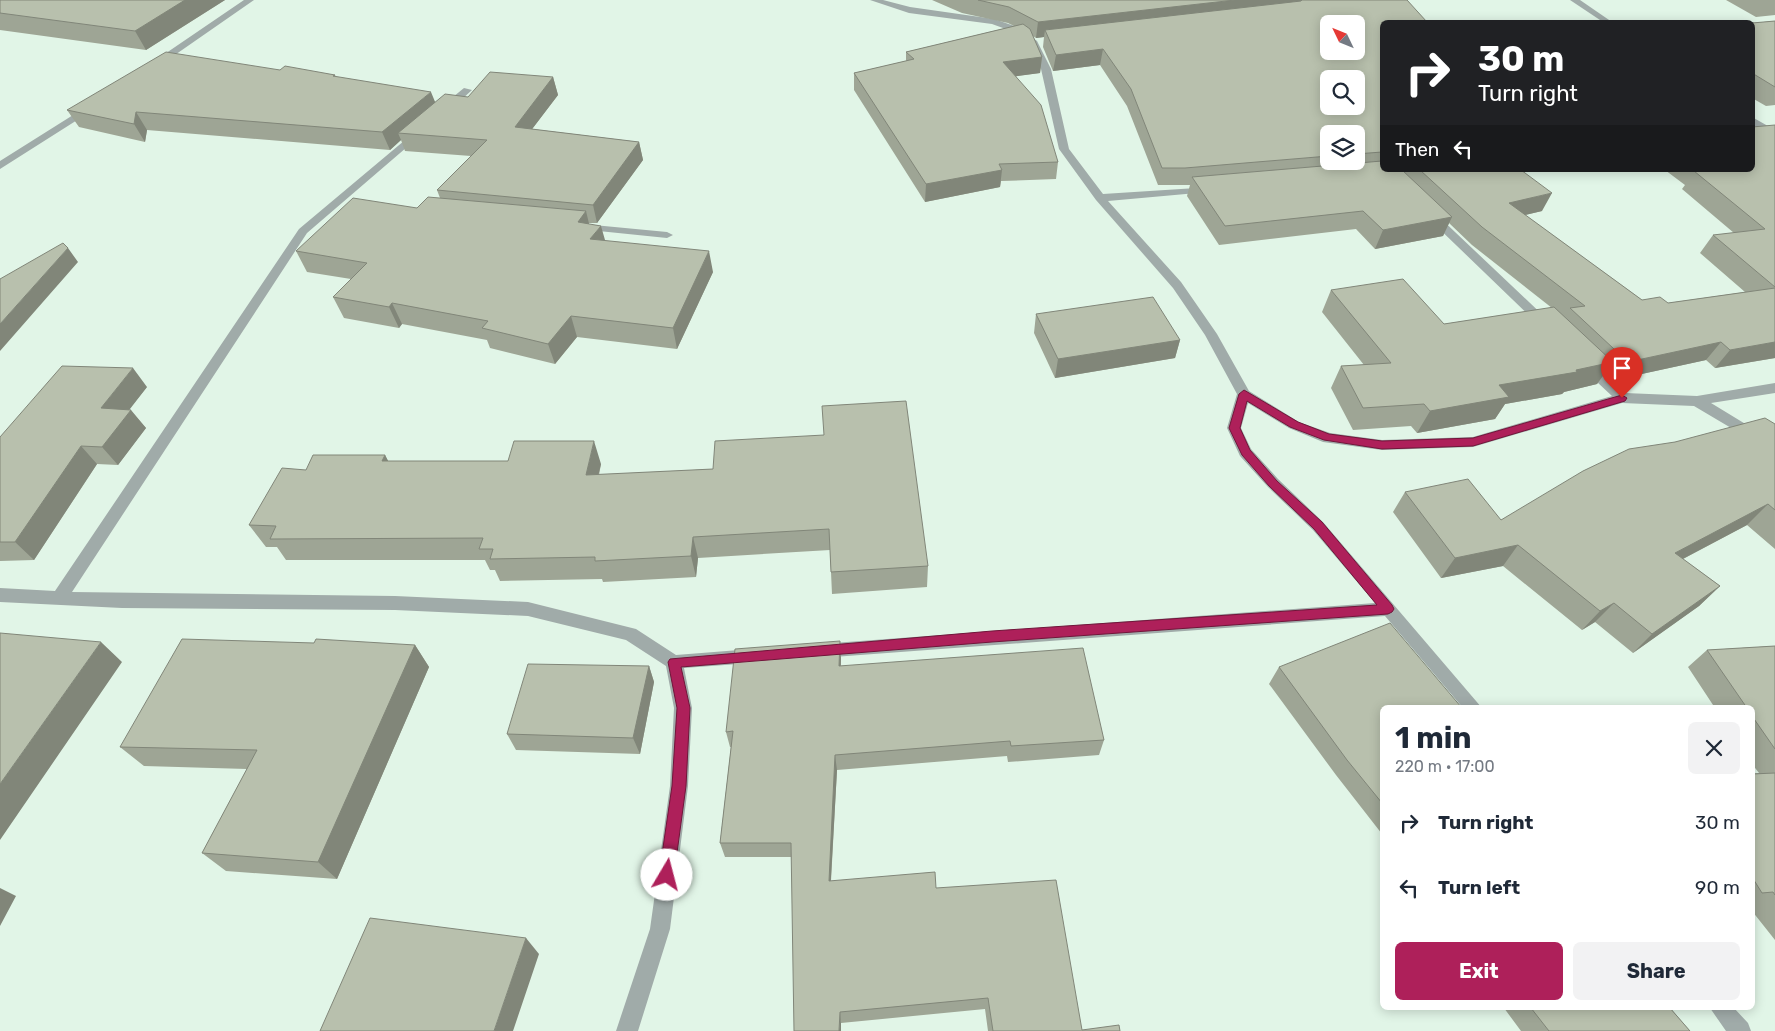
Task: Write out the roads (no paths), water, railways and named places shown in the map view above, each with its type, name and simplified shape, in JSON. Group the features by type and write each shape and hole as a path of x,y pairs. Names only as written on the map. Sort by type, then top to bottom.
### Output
{"street":[{"path":"147,70 250,0"},
{"path":"874,0 909,10 994,22 1017,30 1039,42 1064,149 1100,198 1177,285 1211,334 1244,394 1294,425 1328,438 1382,445 1473,442 1622,398 1697,401 1775,388"},
{"path":"1574,0 1605,20"},
{"path":"438,115 468,90"},
{"path":"0,166 98,102"},
{"path":"1758,127 1775,126"},
{"path":"1758,127 1775,135"},
{"path":"61,596 284,255 303,232 424,128"},
{"path":"1100,198 1219,188"},
{"path":"336,203 354,205"},
{"path":"1424,208 1558,337"},
{"path":"572,226 667,234"},
{"path":"1579,358 1622,398"},
{"path":"1244,394 1234,428 1245,452 1273,484 1318,526 1471,705"},
{"path":"1697,401 1775,449"},
{"path":"0,595 61,596 122,601 395,602 528,609 630,634 674,662 764,655"},
{"path":"803,652 1388,609"},
{"path":"628,1031 660,929 679,786 683,708 674,662"},
{"path":"1723,1010 1740,1031"}]}
